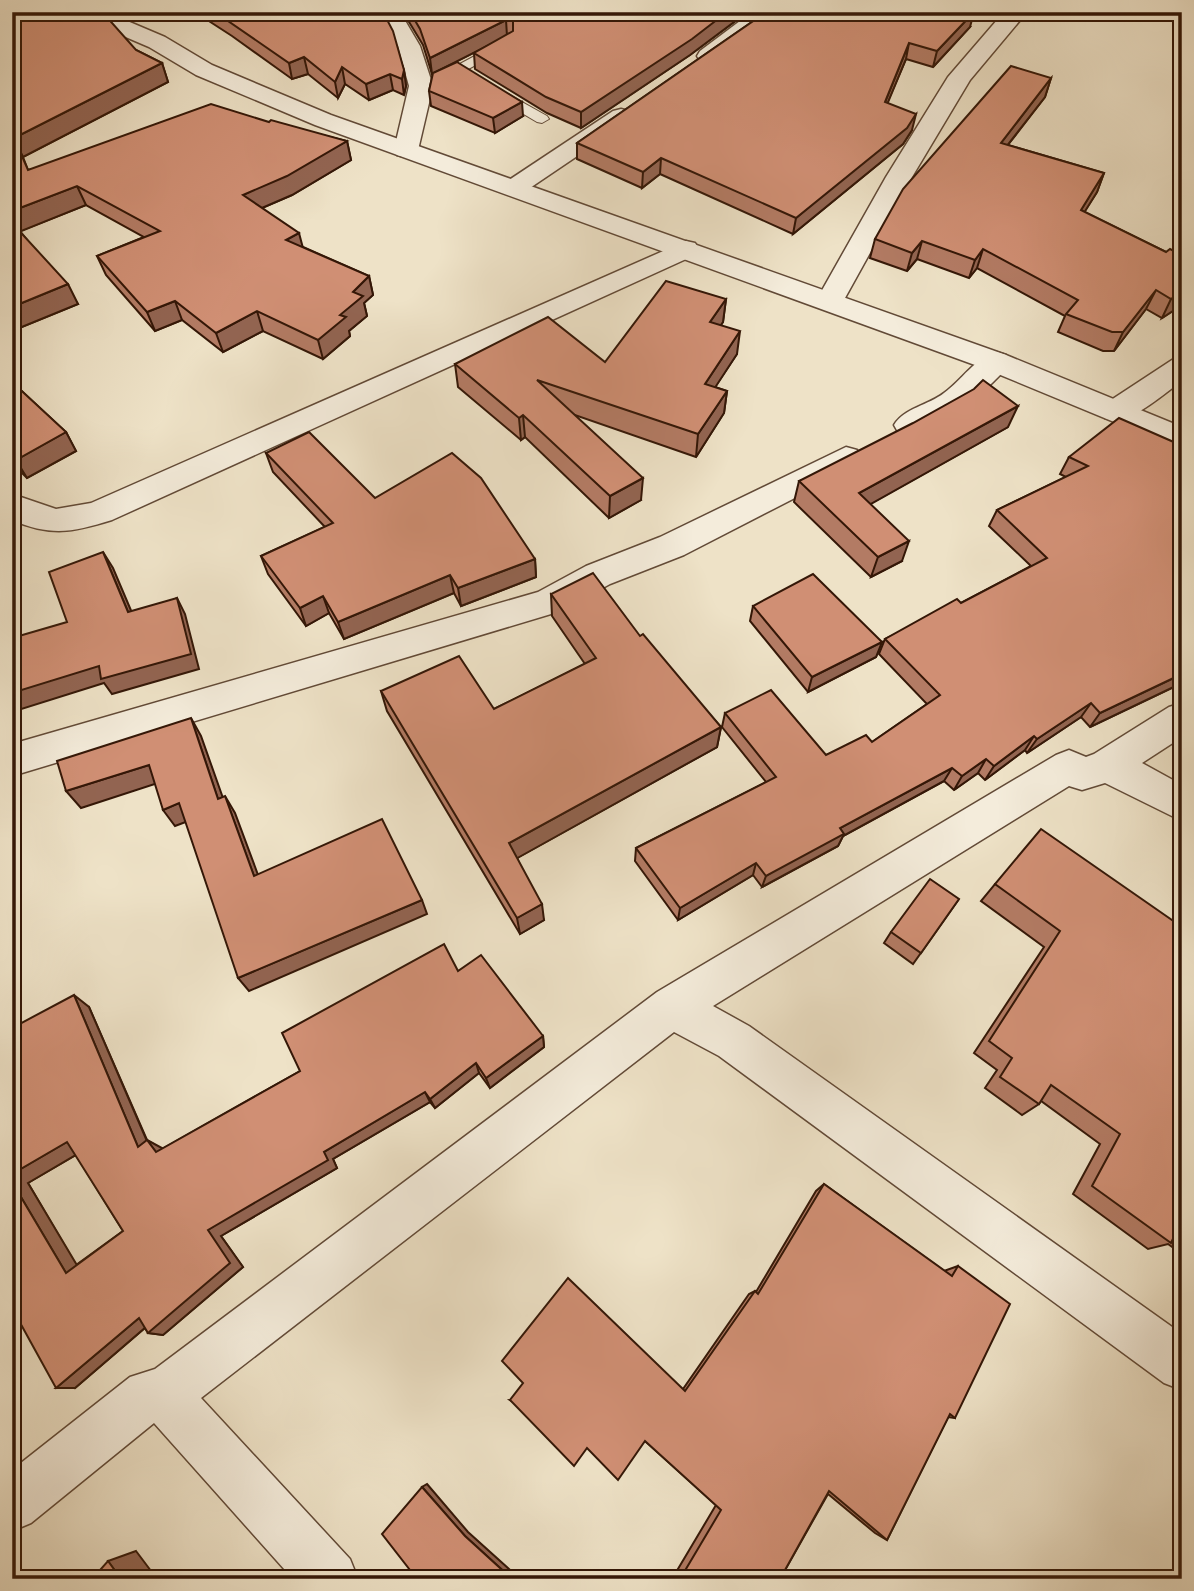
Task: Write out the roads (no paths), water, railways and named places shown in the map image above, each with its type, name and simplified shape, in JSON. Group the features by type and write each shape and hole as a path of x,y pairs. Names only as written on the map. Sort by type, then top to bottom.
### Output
{"street":[{"path":"87,12 158,42 204,70 323,121 515,187 996,362 1182,439"},
{"path":"389,12 409,46 421,86 406,150"},
{"path":"689,70 748,26 758,12"},
{"path":"830,302 899,177 960,77 1016,12"},
{"path":"515,187 643,101"},
{"path":"12,506 39,520 64,523 101,512 686,249"},
{"path":"12,760 549,602 598,575 672,546 954,401 996,362"},
{"path":"1116,411 1182,367"},
{"path":"12,1504 148,1395 163,1395 671,1007 1069,766 1082,774 1105,767 1182,718"},
{"path":"1105,767 1129,775 1182,804"},
{"path":"671,1007 734,1041 1182,1364"},
{"path":"163,1395 330,1579"}],"lane":[{"path":"421,86 469,75 508,42"},
{"path":"469,75 542,118"}]}
